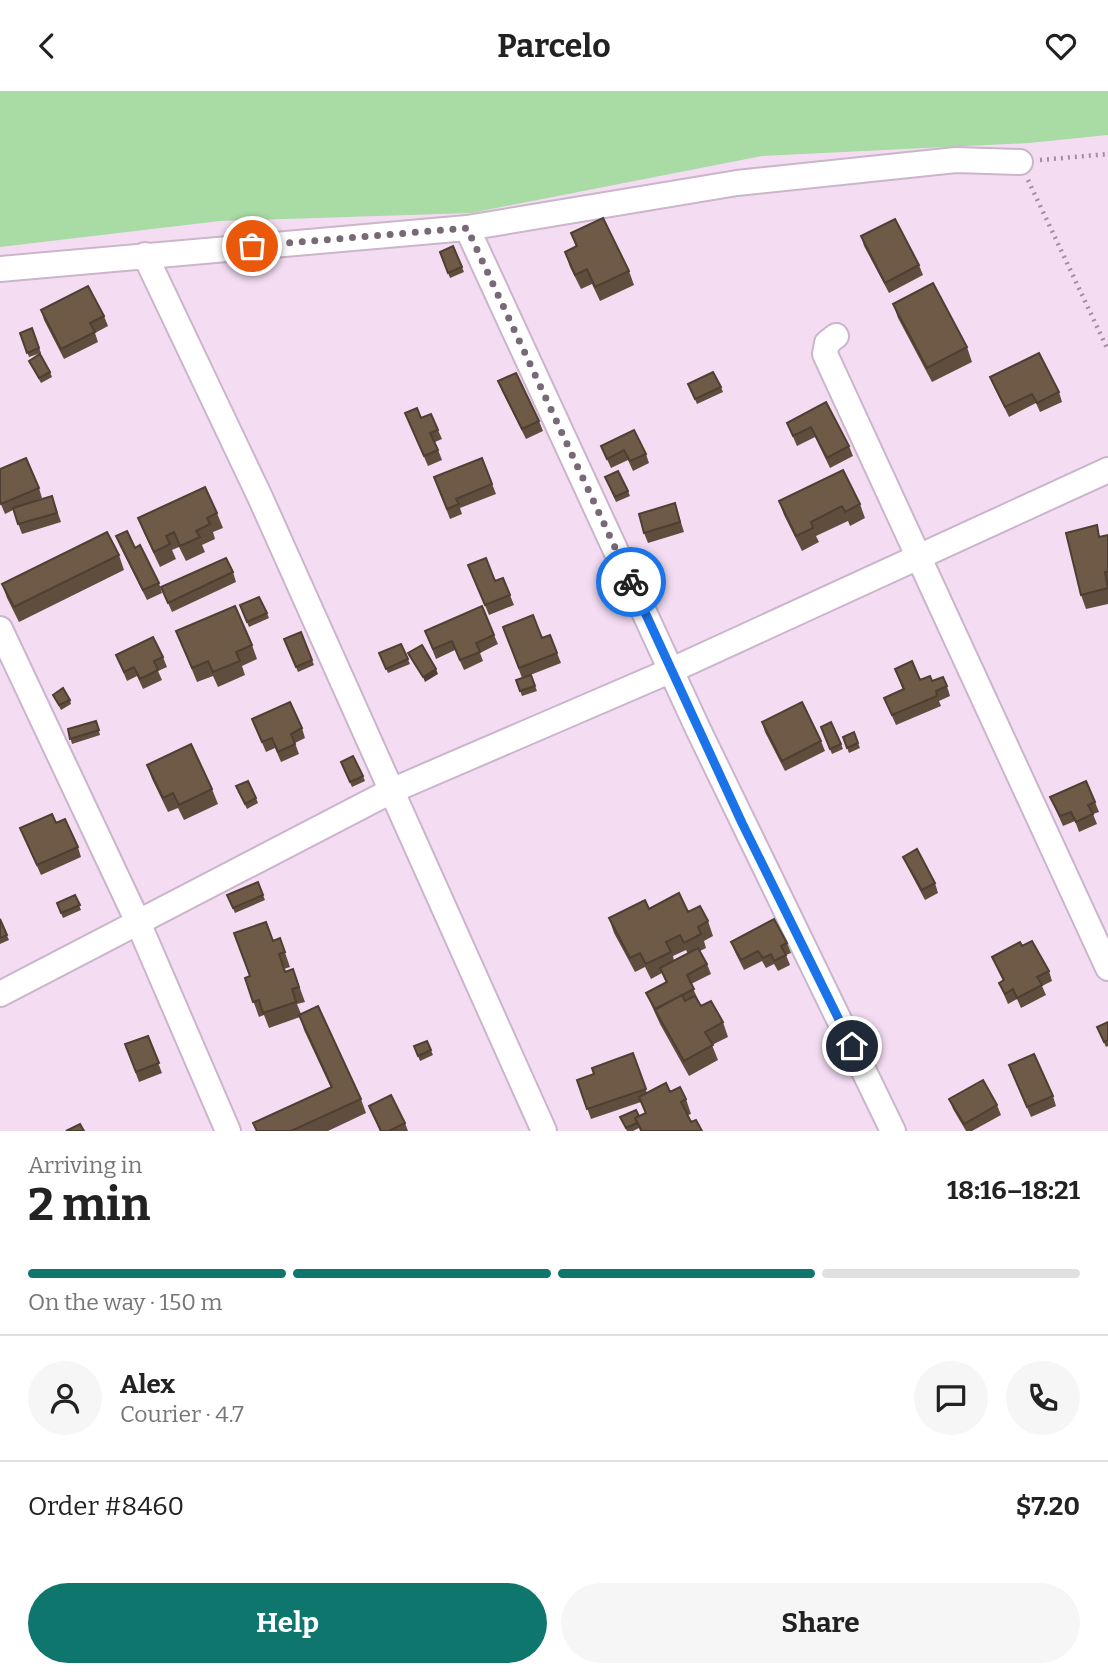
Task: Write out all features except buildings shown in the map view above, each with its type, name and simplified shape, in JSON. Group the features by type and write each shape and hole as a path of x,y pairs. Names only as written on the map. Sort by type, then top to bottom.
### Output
{"street":[{"path":"0,269 467,228 737,183 956,160 1020,162"},
{"path":"467,228 736,811 893,1131"},
{"path":"145,255 260,497 544,1131"},
{"path":"836,336 827,343 825,354 1108,968"},
{"path":"0,994 137,920 391,790 672,670 1108,470"},
{"path":"0,629 137,920 228,1131"}],"path":[{"path":"1108,154 1020,162 1108,350"}],"green space":[{"path":"0,91 1108,91 1108,135 1029,143 762,156 471,213 220,221 0,247"}],"way so far":[{"path":"252,246 467,228 631,582"}],"route":[{"path":"631,582 742,823 852,1046"}]}
